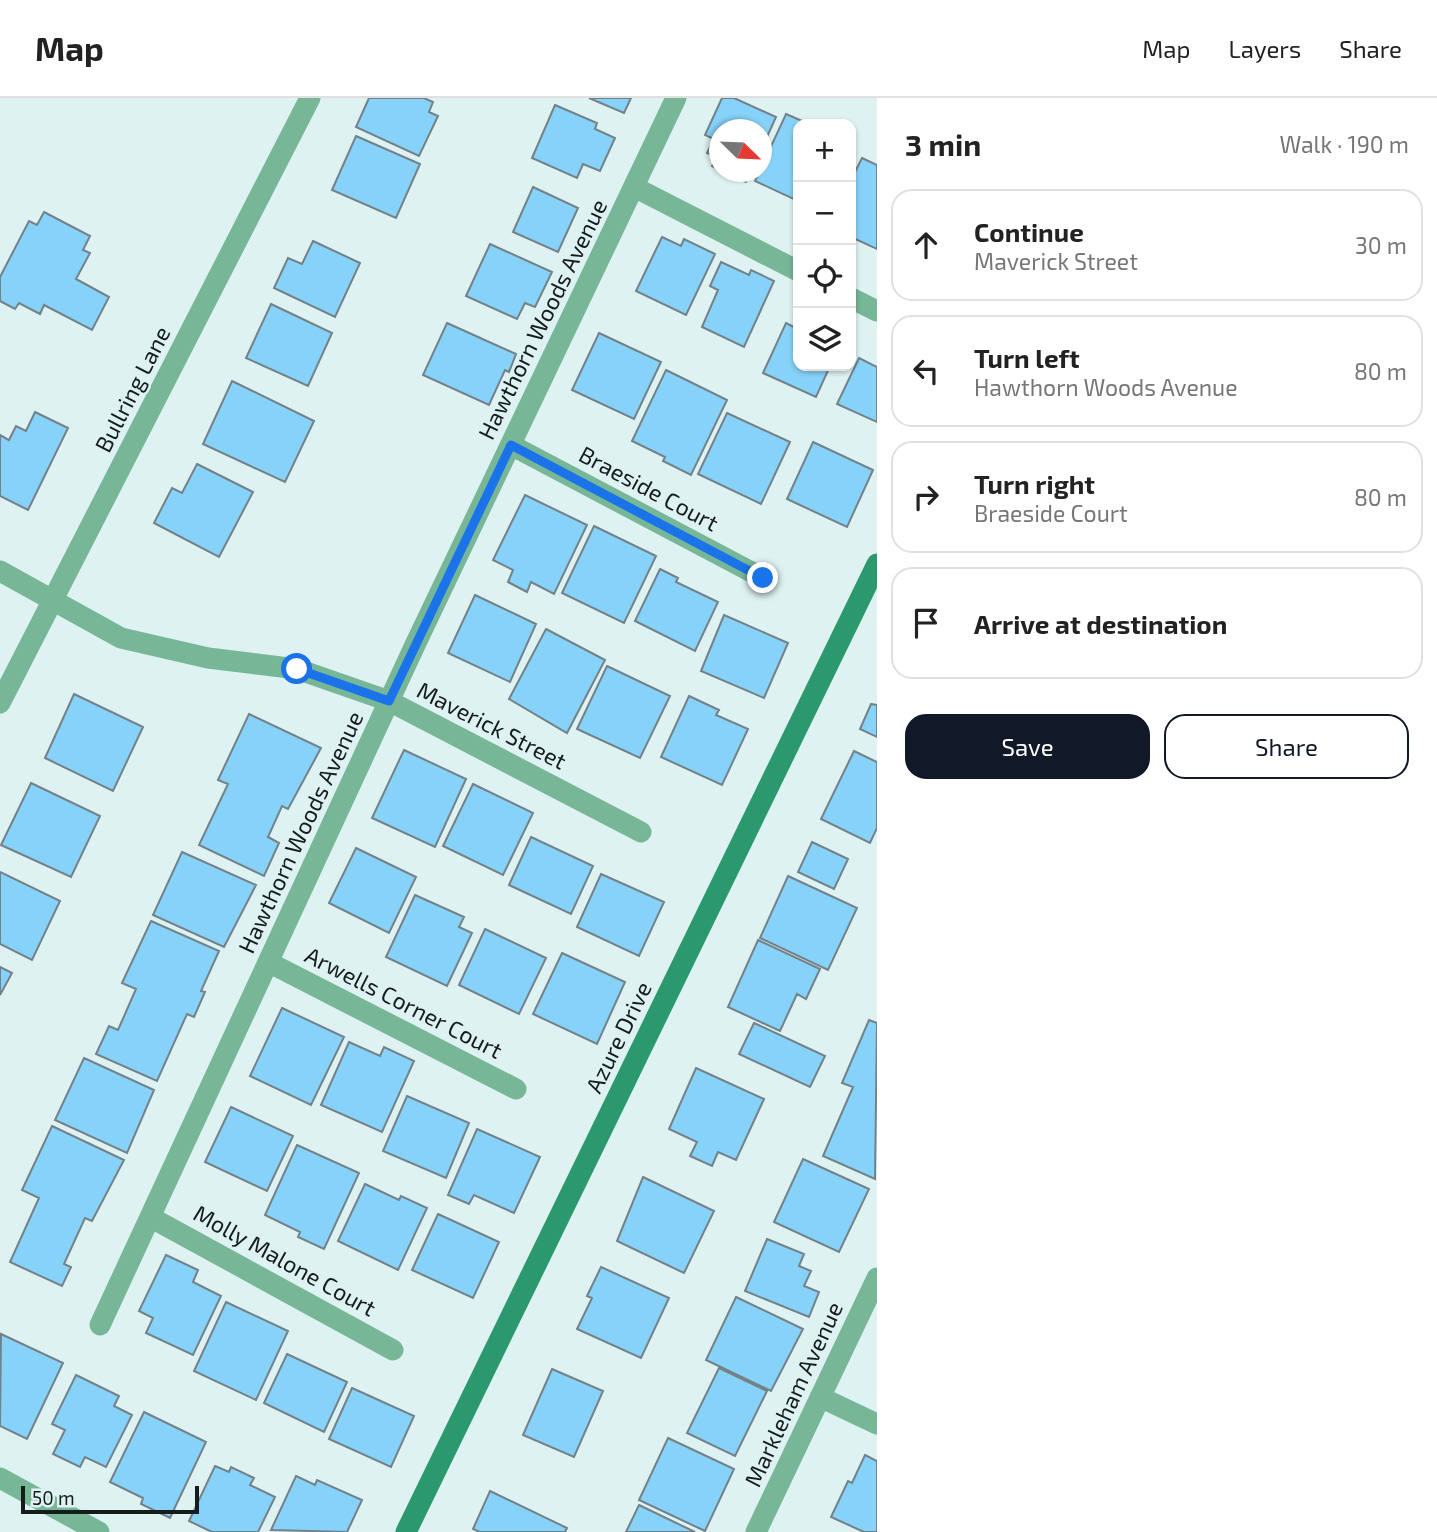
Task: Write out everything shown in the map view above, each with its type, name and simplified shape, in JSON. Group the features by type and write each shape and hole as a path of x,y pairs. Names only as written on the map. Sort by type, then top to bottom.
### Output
{"street":[{"name":"Bullring Lane","path":"0,703 310,98"},
{"name":"Hawthorn Woods Avenue","path":"100,1325 389,701 676,98"},
{"path":"634,187 793,268"},
{"path":"856,300 877,311"},
{"name":"Braeside Court","path":"511,445 763,578"},
{"name":"Azure Drive","path":"406,1532 877,564"},
{"name":"Maverick Street","path":"0,571 121,638 208,658 297,669 389,701 640,832"},
{"name":"Arwells Corner Court","path":"268,962 516,1089"},
{"name":"Molly Malone Court","path":"150,1217 393,1350"},
{"name":"Markleham Avenue","path":"756,1532 877,1278"},
{"path":"820,1397 877,1424"},
{"path":"0,1478 99,1532"}],"building":[{"path":"369,98 424,98 433,102 429,112 438,116 419,156 356,127"},
{"path":"589,98 631,98 624,113"},
{"path":"722,98 734,98 776,117 772,126 772,119 712,119"},
{"path":"555,105 597,123 595,129 615,138 600,171 583,164 577,178 532,158"},
{"path":"786,114 798,119 793,119 793,199 757,182 772,182 772,144"},
{"path":"356,136 420,164 396,218 332,190"},
{"path":"862,158 877,165 877,249 856,239 856,170"},
{"path":"533,187 578,208 558,252 513,232"},
{"path":"44,212 90,236 83,250 90,253 76,279 109,297 92,330 44,305 40,314 19,303 15,309 0,301 0,277 29,221 37,225"},
{"path":"662,237 681,246 684,239 715,254 686,315 636,291"},
{"path":"313,241 360,263 335,317 274,288 288,258 302,264"},
{"path":"490,244 552,272 535,307 525,303 517,319 466,296"},
{"path":"721,262 749,275 751,270 774,281 744,347 702,327 718,290 710,286"},
{"path":"271,304 332,333 308,386 246,358"},
{"path":"447,323 516,354 509,372 505,370 489,405 423,375"},
{"path":"786,323 793,326 793,371 828,371 816,397 763,373"},
{"path":"599,333 661,362 634,419 572,390"},
{"path":"859,358 877,367 877,422 837,404 853,371 856,371"},
{"path":"666,370 727,400 691,475 663,461 665,457 632,441"},
{"path":"232,381 314,421 285,482 203,444"},
{"path":"35,412 68,428 28,510 0,496 0,435 9,440 16,426 26,431"},
{"path":"727,413 790,442 761,504 698,474"},
{"path":"813,442 873,470 847,527 787,499"},
{"path":"197,464 253,492 219,557 154,523 172,488 182,493"},
{"path":"525,495 587,525 554,594 531,582 527,592 508,582 513,570 493,560"},
{"path":"594,526 656,556 624,623 562,593"},
{"path":"660,569 678,578 676,582 718,602 695,651 635,621"},
{"path":"475,595 536,624 510,682 448,653"},
{"path":"724,615 788,643 764,698 701,671"},
{"path":"546,629 605,660 567,733 509,699"},
{"path":"607,666 670,696 640,758 577,729"},
{"path":"74,694 143,727 113,791 45,758"},
{"path":"689,696 719,710 716,715 748,729 722,785 661,757"},
{"path":"871,704 877,705 877,737 860,729"},
{"path":"249,714 321,748 288,809 282,806 268,837 279,843 264,876 199,845 228,784 218,780"},
{"path":"404,750 466,779 435,847 372,818"},
{"path":"854,751 877,762 877,828 870,843 821,819"},
{"path":"31,783 100,816 71,877 1,845"},
{"path":"473,784 533,813 503,875 443,846"},
{"path":"531,837 593,866 571,914 509,885"},
{"path":"812,842 848,859 834,889 798,872"},
{"path":"356,848 416,877 389,933 329,903"},
{"path":"182,852 256,885 224,947 153,915"},
{"path":"0,872 60,901 32,960 0,944"},
{"path":"601,874 664,902 639,956 577,927"},
{"path":"788,876 857,908 828,970 760,938"},
{"path":"415,895 464,917 459,927 472,933 447,986 386,957"},
{"path":"151,921 219,951 201,991 205,992 194,1017 187,1014 157,1081 96,1054 109,1026 118,1030 136,989 122,983"},
{"path":"485,929 546,958 519,1014 459,985"},
{"path":"758,940 820,969 806,999 797,994 780,1031 728,1007"},
{"path":"562,953 625,982 597,1044 533,1014"},
{"path":"0,967 12,973 0,995"},
{"path":"282,1008 344,1037 311,1105 250,1076"},
{"path":"869,1020 877,1023 875,1179 823,1156 853,1087 842,1083"},
{"path":"754,1023 825,1056 810,1087 739,1054"},
{"path":"349,1042 380,1056 384,1047 414,1061 382,1132 321,1105"},
{"path":"84,1058 154,1090 127,1153 55,1120"},
{"path":"696,1068 764,1099 736,1160 718,1152 712,1166 690,1156 697,1142 669,1129"},
{"path":"407,1096 469,1123 446,1178 383,1151"},
{"path":"231,1107 293,1136 267,1191 205,1162"},
{"path":"52,1126 124,1160 92,1221 85,1218 64,1264 71,1267 62,1286 10,1262 39,1198 22,1190"},
{"path":"477,1129 540,1157 514,1213 474,1195 469,1204 448,1195"},
{"path":"297,1145 359,1173 324,1249 298,1237 300,1232 265,1215"},
{"path":"803,1159 869,1189 839,1252 774,1222"},
{"path":"643,1177 714,1211 684,1273 617,1241"},
{"path":"365,1184 399,1200 401,1196 427,1208 398,1270 338,1241"},
{"path":"438,1214 499,1242 473,1298 412,1270"},
{"path":"767,1239 804,1254 799,1266 811,1271 804,1286 819,1292 809,1317 745,1291"},
{"path":"166,1255 198,1270 193,1282 221,1296 193,1355 146,1333 153,1318 139,1311"},
{"path":"601,1267 669,1298 641,1358 577,1329 592,1298 587,1296"},
{"path":"736,1297 803,1329 771,1391 706,1360"},
{"path":"226,1302 288,1331 256,1400 194,1371"},
{"path":"1,1334 63,1363 27,1439 0,1426"},
{"path":"287,1354 347,1382 324,1432 264,1403"},
{"path":"719,1368 767,1391 735,1456 687,1433"},
{"path":"552,1369 603,1391 574,1457 523,1435"},
{"path":"76,1375 119,1396 114,1406 132,1415 106,1467 85,1457 80,1467 53,1454 65,1430 52,1424"},
{"path":"352,1388 414,1416 391,1467 329,1439"},
{"path":"144,1412 206,1442 170,1518 141,1504 143,1498 110,1482"},
{"path":"668,1438 734,1469 705,1531 639,1500"},
{"path":"865,1455 877,1461 877,1532 864,1532 831,1517 848,1481 852,1483"},
{"path":"215,1466 229,1472 231,1467 254,1478 250,1485 275,1497 258,1532 212,1532 189,1521"},
{"path":"296,1476 315,1485 317,1480 362,1500 347,1532 271,1530"},
{"path":"490,1491 567,1528 565,1532 480,1532 473,1529"},
{"path":"639,1505 695,1532 626,1532"}],"route":[{"path":"297,669 389,701 511,445 763,578"}]}
